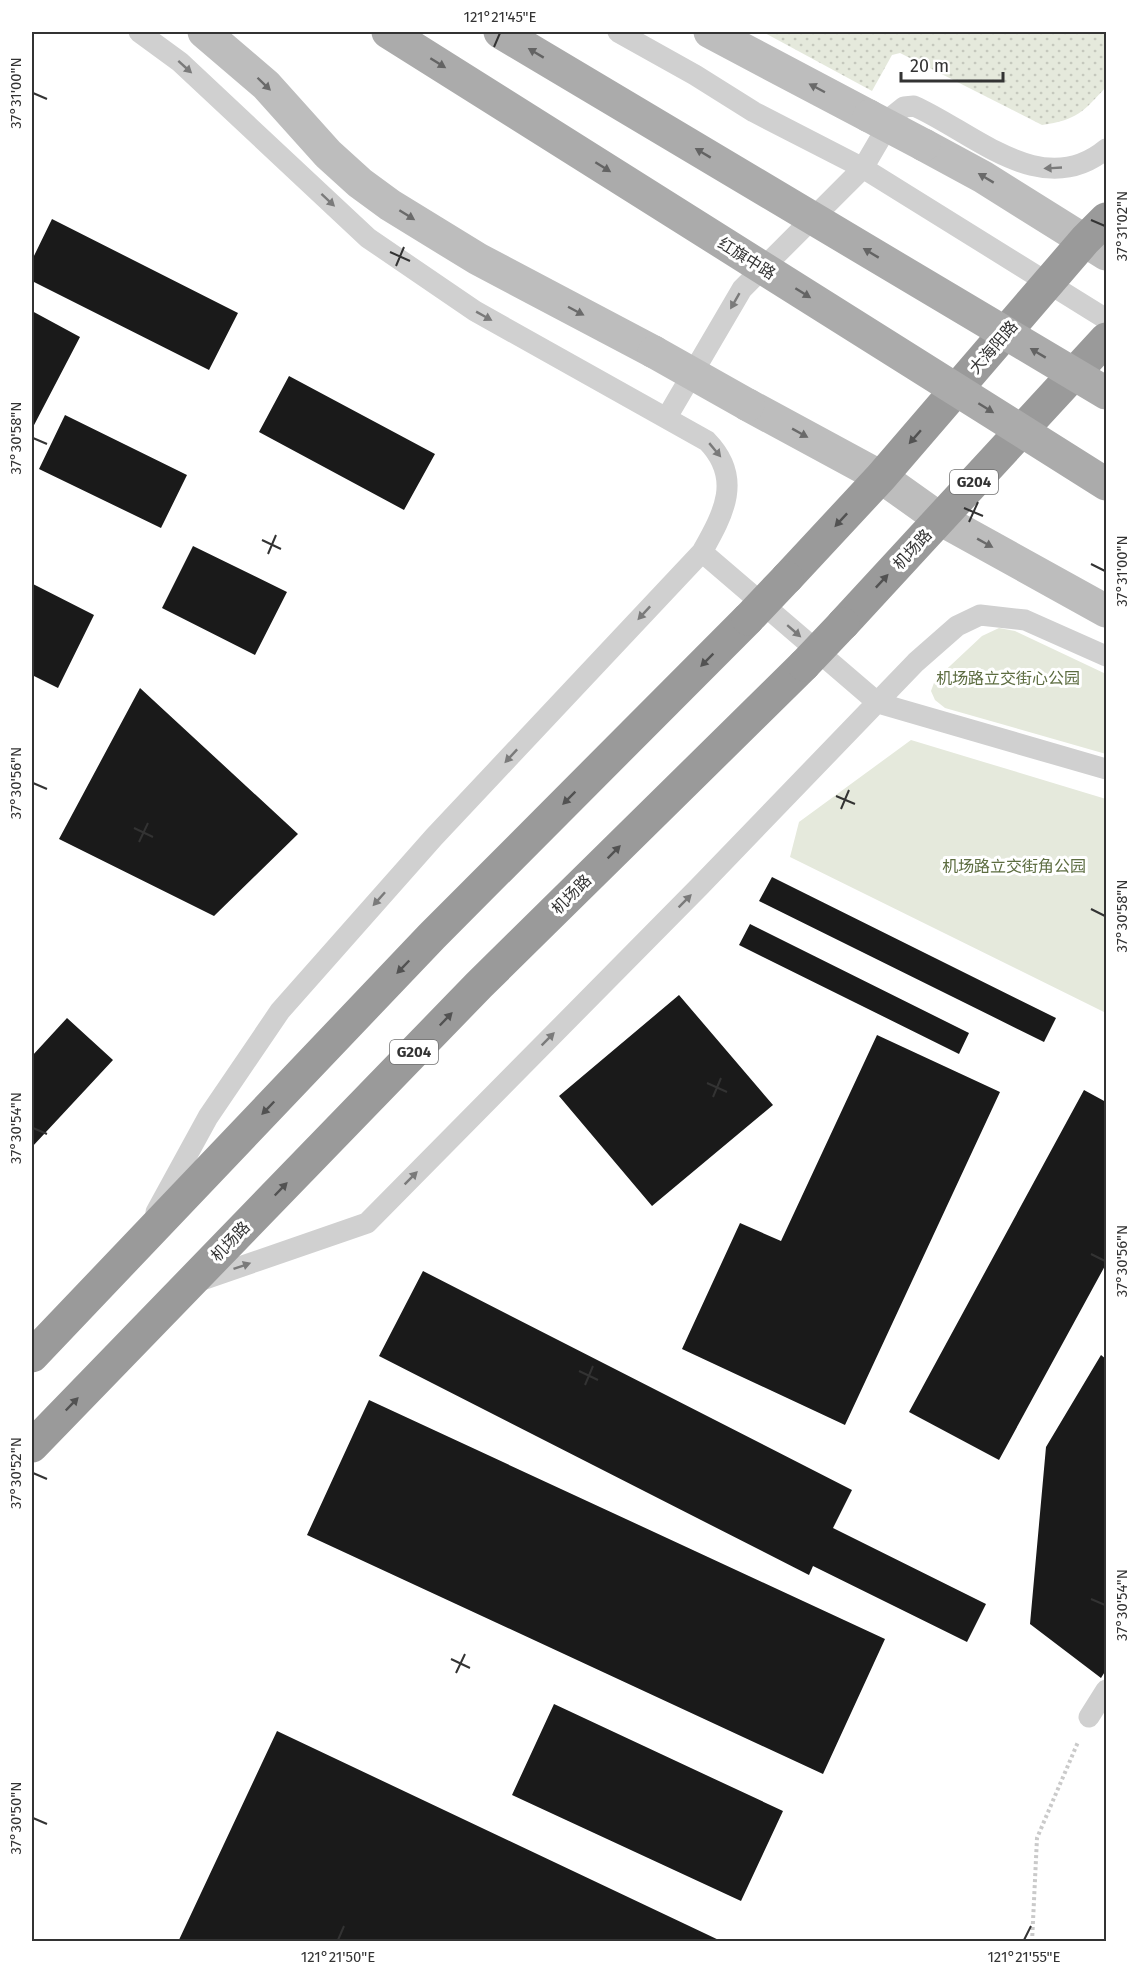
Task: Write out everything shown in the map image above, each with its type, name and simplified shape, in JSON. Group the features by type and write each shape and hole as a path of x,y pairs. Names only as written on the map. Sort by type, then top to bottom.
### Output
{"highway":[{"name":"大海阳路","path":"881,477 1099,238"},
{"name":"机场路","path":"32,1446 479,985 804,665 1107,339"},
{"path":"32,1356 432,936 748,619 881,477"}],"main road":[{"path":"204,32 266,86 328,154 382,199 477,259 654,352 881,477 940,519 1107,611"},
{"name":"红旗中路","path":"388,32 1107,484"},
{"path":"500,32 1107,393"},
{"path":"710,32 1099,238"}],"lane":[{"path":"139,32 180,62 368,238 475,311 707,441 722,460 727,475 726,500 721,517 702,552 434,837 279,1011 208,1117 140,1242"},
{"path":"618,32 695,75 754,112 863,168 1107,319"},
{"path":"667,417 742,288 863,168 894,114 900,109 909,106 920,108 1019,163 1040,169 1084,164 1107,149"},
{"path":"702,552 878,703 1107,769"},
{"path":"187,1285 367,1223 691,895 939,639 957,626 981,615 1025,620 1107,656"},
{"path":"1089,1717 1107,1690"}],"path":[{"path":"1032,1941 1036,1838 1089,1717"}],"green space":[{"path":"763,32 1106,32 1106,87 1079,114 1042,125 900,53 892,55 872,91"},
{"name":"机场路立交街心公园","path":"999,628 1015,631 1106,674 1106,754 945,708 935,700 931,691 935,680 982,636"},
{"name":"机场路立交街角公园","path":"911,740 1106,799 1106,1013 790,857 799,822"}],"building":[{"path":"52,219 238,313 209,370 32,281 32,260"},
{"path":"32,311 80,337 32,429"},
{"path":"289,376 435,454 404,510 259,432"},
{"path":"65,415 187,475 161,528 39,469"},
{"path":"193,546 287,592 255,655 162,608"},
{"path":"33,584 94,615 58,688 32,675"},
{"path":"140,688 298,834 214,916 59,839"},
{"path":"772,877 1056,1018 1044,1042 759,901"},
{"path":"750,924 969,1033 959,1054 739,945"},
{"path":"679,995 773,1105 652,1206 559,1096"},
{"path":"67,1018 113,1060 32,1147 32,1056"},
{"path":"877,1035 1000,1092 845,1425 682,1349 740,1223 781,1241"},
{"path":"1084,1090 1106,1102 1106,1264 999,1460 909,1412"},
{"path":"423,1271 852,1490 833,1528 986,1604 967,1642 813,1566 809,1575 379,1356"},
{"path":"1101,1355 1106,1359 1106,1670 1101,1678 1030,1624 1046,1447"},
{"path":"369,1400 885,1639 823,1774 307,1535"},
{"path":"554,1704 783,1811 741,1901 512,1795"},
{"path":"277,1731 723,1942 178,1942"}]}
